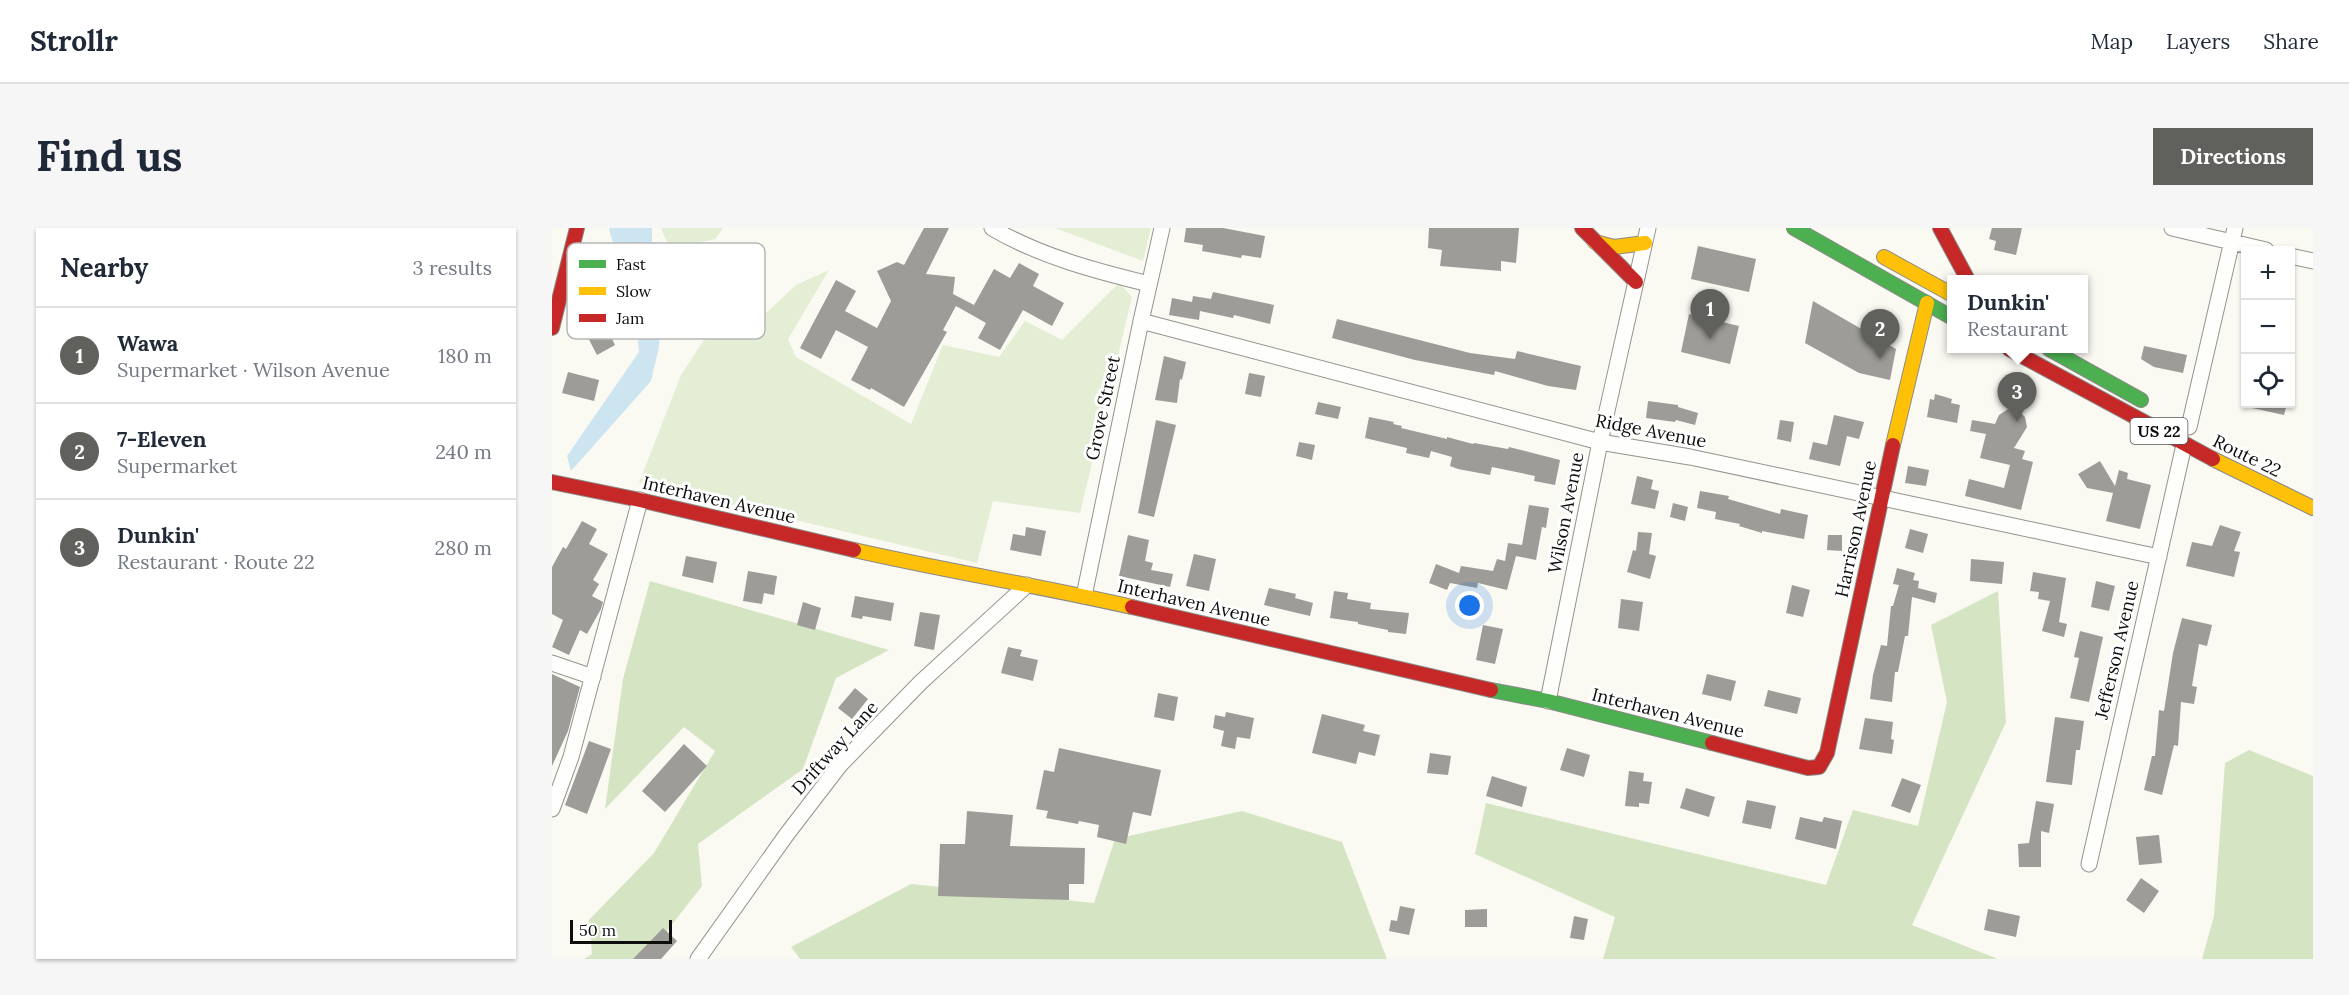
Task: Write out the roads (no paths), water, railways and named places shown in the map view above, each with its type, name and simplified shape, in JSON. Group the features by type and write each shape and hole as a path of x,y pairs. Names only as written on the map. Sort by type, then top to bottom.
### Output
{"main road":[{"path":"573,243 577,228"},
{"path":"1582,228 1636,282"},
{"path":"1794,228 1947,314"},
{"path":"1943,230 1966,275"},
{"path":"1595,242 1614,247 1647,235"},
{"path":"1872,250 1947,292"},
{"path":"552,328 567,268"},
{"name":"Harrison Avenue","path":"1823,763 1881,497 1927,303"},
{"name":"Route 22","path":"2018,353 2184,445 2313,508"},
{"name":"US 22","path":"2058,353 2149,405"},
{"name":"Interhaven Avenue","path":"552,482 640,500 942,570 1084,596 1470,686 1548,701 1808,768 1819,767 1823,763"}],"street":[{"path":"992,228 1076,264 1149,284"},
{"name":"Grove Street","path":"1084,596 1162,228"},
{"path":"2172,228 2234,236 2257,246"},
{"name":"Wilson Avenue","path":"1548,701 1600,442 1647,235"},
{"path":"2189,427 2234,236"},
{"path":"2295,257 2313,261"},
{"name":"Ridge Avenue","path":"1141,321 1600,442 1690,457 2159,557"},
{"name":"Jefferson Avenue","path":"2088,864 2184,445"},
{"path":"552,809 571,757 640,500"},
{"name":"Driftway Lane","path":"698,959 787,834 840,765 921,682 1027,585"},
{"path":"552,663 593,677"}],"water":[{"path":"609,228 652,228 652,243 613,243"},
{"path":"638,339 659,339 651,381 571,471 567,456 639,352"}],"place":[{"name":"Wawa","path":"1710,339"},
{"name":"7-Eleven","path":"1880,359"},
{"name":"Dunkin'","path":"2017,422"}]}
